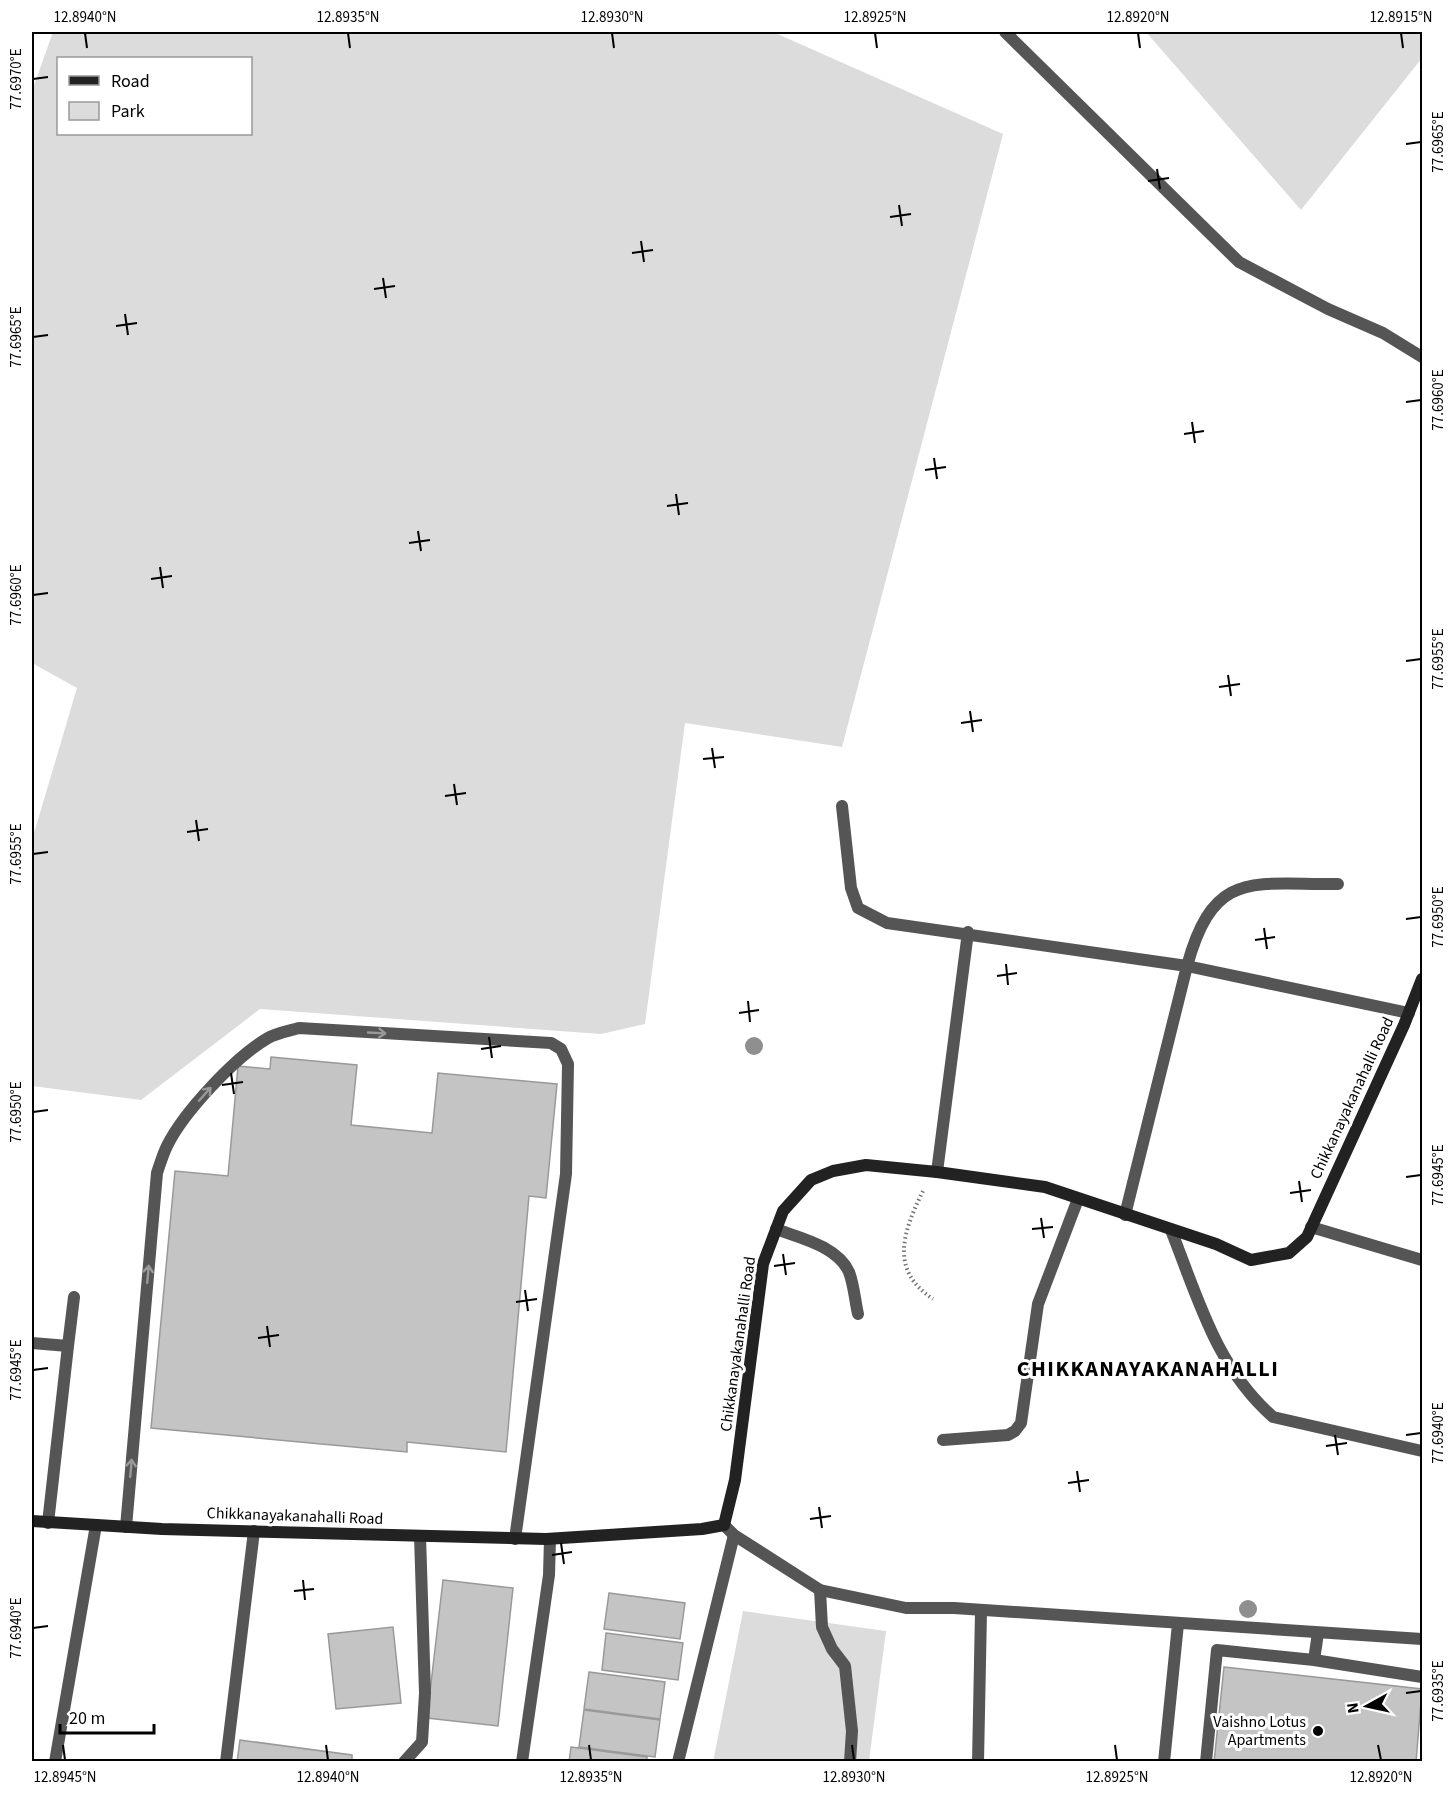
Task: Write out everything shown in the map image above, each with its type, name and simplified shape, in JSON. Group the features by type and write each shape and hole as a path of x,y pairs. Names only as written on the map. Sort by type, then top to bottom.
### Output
{"main road":[{"name":"Chikkanayakanahalli Road","path":"32,1521 254,1532 515,1539 550,1539 702,1529 724,1525 735,1480 763,1264 783,1211 811,1180 833,1171 866,1165 932,1171 1045,1187 1216,1244 1251,1260 1289,1253 1307,1237 1409,1013 1422,979"}],"street":[{"path":"1005,32 1239,262 1328,309 1383,333 1422,357"},
{"path":"842,806 851,888 858,908 886,923 968,932 1187,966 1409,1013"},
{"path":"1125,1215 1196,934 1222,897 1246,885 1338,884"},
{"path":"932,1171 968,932"},
{"path":"126,1527 158,1173 166,1147 182,1120 249,1051 269,1037 299,1028 551,1043 561,1049 568,1064 566,1174 515,1539"},
{"path":"943,1440 1008,1435 1015,1431 1021,1423 1038,1304 1078,1199"},
{"path":"1311,1227 1422,1260"},
{"path":"776,1229 819,1245 841,1260 849,1273 858,1314"},
{"path":"1171,1230 1217,1348 1255,1401 1273,1417 1422,1451"},
{"path":"48,1523 75,1298"},
{"path":"32,1343 68,1346"},
{"path":"55,1761 96,1525"},
{"path":"724,1525 734,1535 820,1590 906,1608 954,1608 981,1612 1422,1639"},
{"path":"225,1761 254,1532"},
{"path":"678,1761 734,1535"},
{"path":"404,1761 422,1742 425,1693 420,1536"},
{"path":"522,1761 549,1575 550,1539"},
{"path":"820,1590 822,1627 832,1648 845,1666 852,1731 850,1761"},
{"path":"978,1761 981,1612"},
{"path":"1164,1761 1178,1624"},
{"path":"1314,1660 1318,1633"},
{"path":"1206,1761 1217,1650 1314,1660 1422,1677"}],"path":[{"path":"932,1171 905,1241 903,1261 907,1276 916,1289 933,1299"}],"green space":[{"path":"53,32 773,32 1003,134 842,747 685,723 645,1024 601,1034 260,1009 141,1100 32,1086 32,840 77,688 32,663 32,91"},
{"path":"1146,32 1422,32 1422,58 1301,210"},
{"path":"743,1611 886,1631 869,1761 713,1762"}],"building":[{"path":"271,1057 357,1065 351,1125 432,1133 438,1073 557,1084 546,1198 529,1196 506,1452 407,1442 407,1452 151,1428 175,1171 228,1176 238,1066 270,1069"},
{"path":"443,1580 513,1588 498,1726 427,1718"},
{"path":"609,1593 685,1603 680,1639 604,1629"},
{"path":"393,1627 401,1703 336,1709 328,1634"},
{"path":"606,1633 683,1643 678,1680 602,1670"},
{"name":"Vaishno Lotus Apartments","path":"1224,1667 1422,1689 1416,1762 1214,1762"},
{"path":"589,1672 665,1682 660,1719 584,1709"},
{"path":"584,1710 660,1720 655,1757 579,1747"},
{"path":"240,1740 352,1755 352,1762 237,1762"},
{"path":"571,1747 647,1757 647,1762 569,1762"}],"place":[{"name":"Vaishno Lotus Apartments","path":"1318,1731"}],"district":[{"name":"CHIKKANAYAKANAHALLI","path":"1148,1369"}]}
